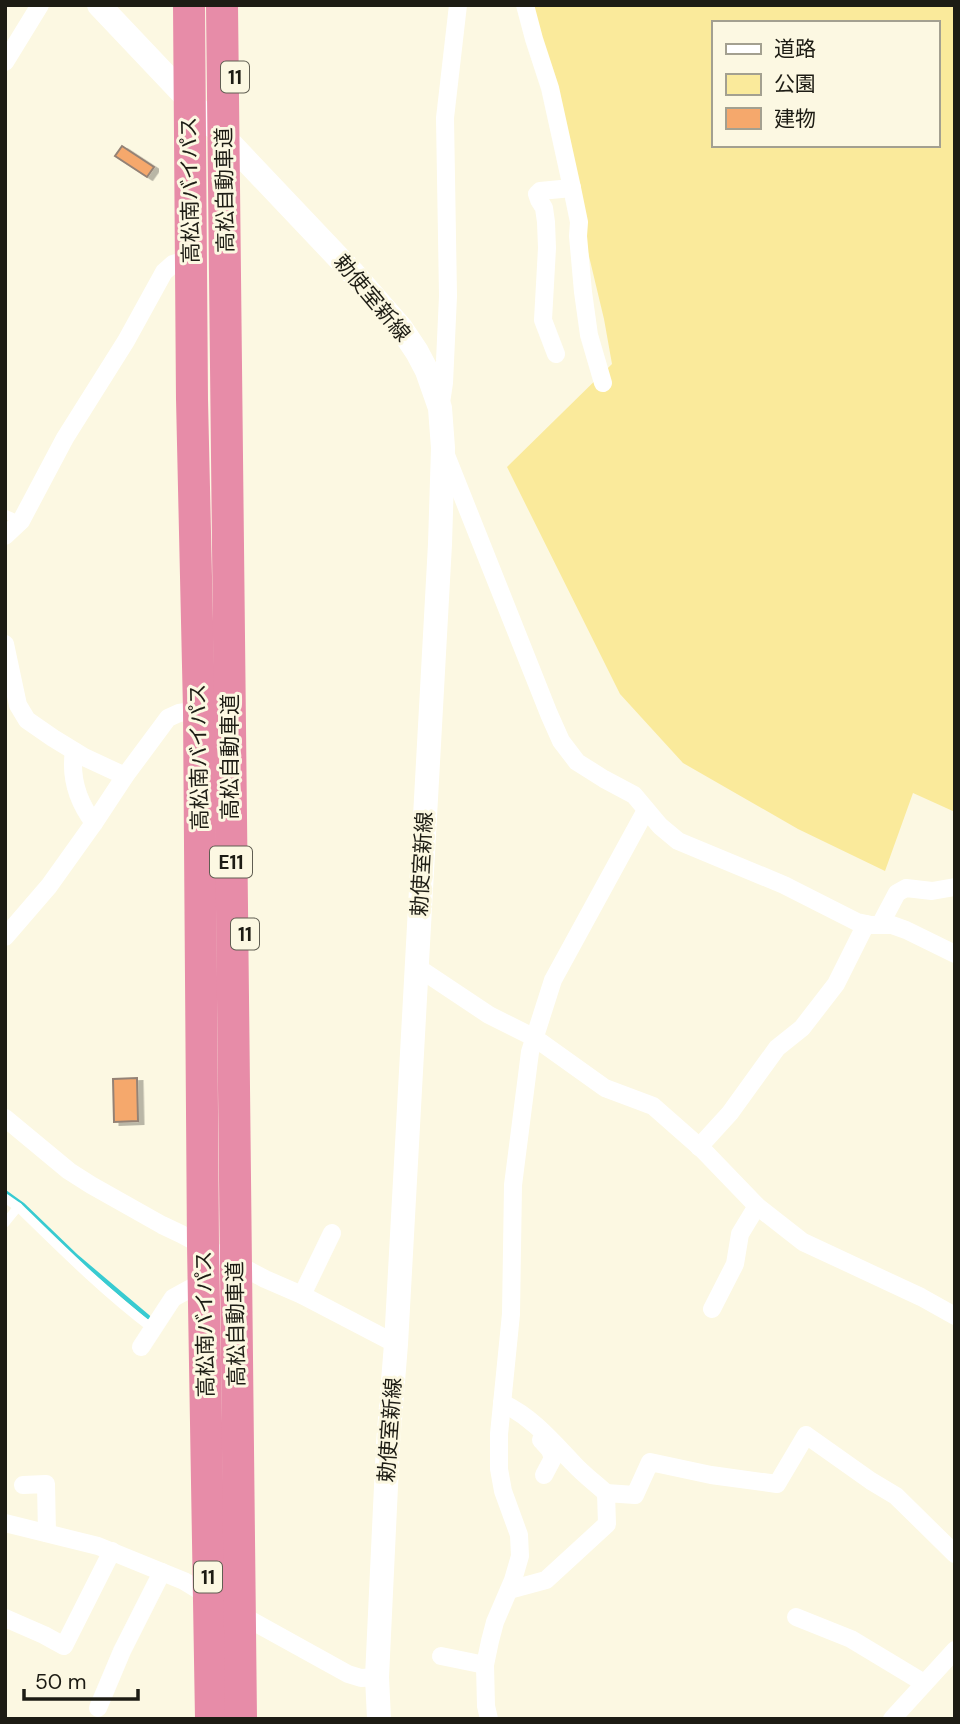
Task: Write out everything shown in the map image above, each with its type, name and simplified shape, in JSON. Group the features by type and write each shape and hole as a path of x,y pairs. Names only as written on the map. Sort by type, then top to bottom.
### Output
{"highway":[{"name":"高松自動車道","path":"201,5 219,1719"},
{"name":"高松自動車道","path":"222,5 241,1719"},
{"name":"高松南バイパス","path":"235,5 251,1719"},
{"name":"高松南バイパス","path":"189,21 211,1719"}],"main road":[{"name":"勅使室新線","path":"99,5 352,272 401,328 427,372 440,408 443,448 440,544 396,1344 388,1444 377,1677 379,1719"},
{"path":"146,55 162,57 181,47 189,21"}],"street":[{"path":"5,62 40,5"},
{"path":"440,408 444,383 448,296 445,118 458,5"},
{"path":"454,30 469,5"},
{"path":"525,5 550,88 572,188 579,222 578,236 589,335 603,383"},
{"path":"556,354 543,320 547,235 544,208 537,194 540,191 572,188"},
{"path":"5,536 13,517 125,341 164,272 173,264 191,259"},
{"path":"443,448 549,714 561,741 577,762 634,795 660,826 678,841 784,885 857,922 892,925 955,954"},
{"path":"5,644 22,713 34,725 74,751 125,776"},
{"path":"5,937 49,886 168,718 199,710"},
{"path":"74,751 72,762 77,793 83,809 94,823"},
{"path":"489,1719 485,1665 495,1622 520,1556 519,1535 503,1490 499,1469 511,1314 513,1185 530,1052 553,980 646,810"},
{"path":"699,1147 730,1112 778,1048 802,1028 836,984 873,924 897,893 906,888 932,891 955,887"},
{"path":"417,967 488,1015 535,1038 606,1088 653,1106 699,1147 757,1206 803,1242 921,1297 955,1317"},
{"path":"6,1121 91,1185 265,1279 302,1294 396,1344"},
{"path":"712,1309 735,1264 740,1234 757,1206"},
{"path":"302,1294 332,1233"},
{"path":"141,1347 173,1298 204,1281"},
{"path":"502,1407 550,1450 552,1458 544,1475"},
{"path":"502,1407 521,1413 606,1493 635,1495 650,1462 711,1475 777,1483 806,1435 896,1496 955,1554"},
{"path":"23,1485 46,1484 47,1533"},
{"path":"509,1590 546,1580 607,1524 606,1493"},
{"path":"5,1523 112,1551 184,1581 348,1674 361,1678 377,1677"},
{"path":"5,1618 64,1646 112,1551"},
{"path":"97,1708 162,1572"},
{"path":"796,1617 851,1639 924,1683"},
{"path":"896,1718 955,1650"},
{"path":"441,1656 485,1665"}],"lane":[{"path":"5,1198 18,1207 83,1270 153,1329"},
{"path":"5,1223 18,1207"}],"green space":[{"path":"529,5 955,5 955,812 913,793 885,871 798,829 683,763 620,694 507,467 612,364 604,319"}],"building":[{"path":"122,146 154,167 147,177 115,156"},
{"path":"137,1078 138,1121 114,1122 113,1079"}],"waterway":[{"path":"5,1192 148,1317"}]}
